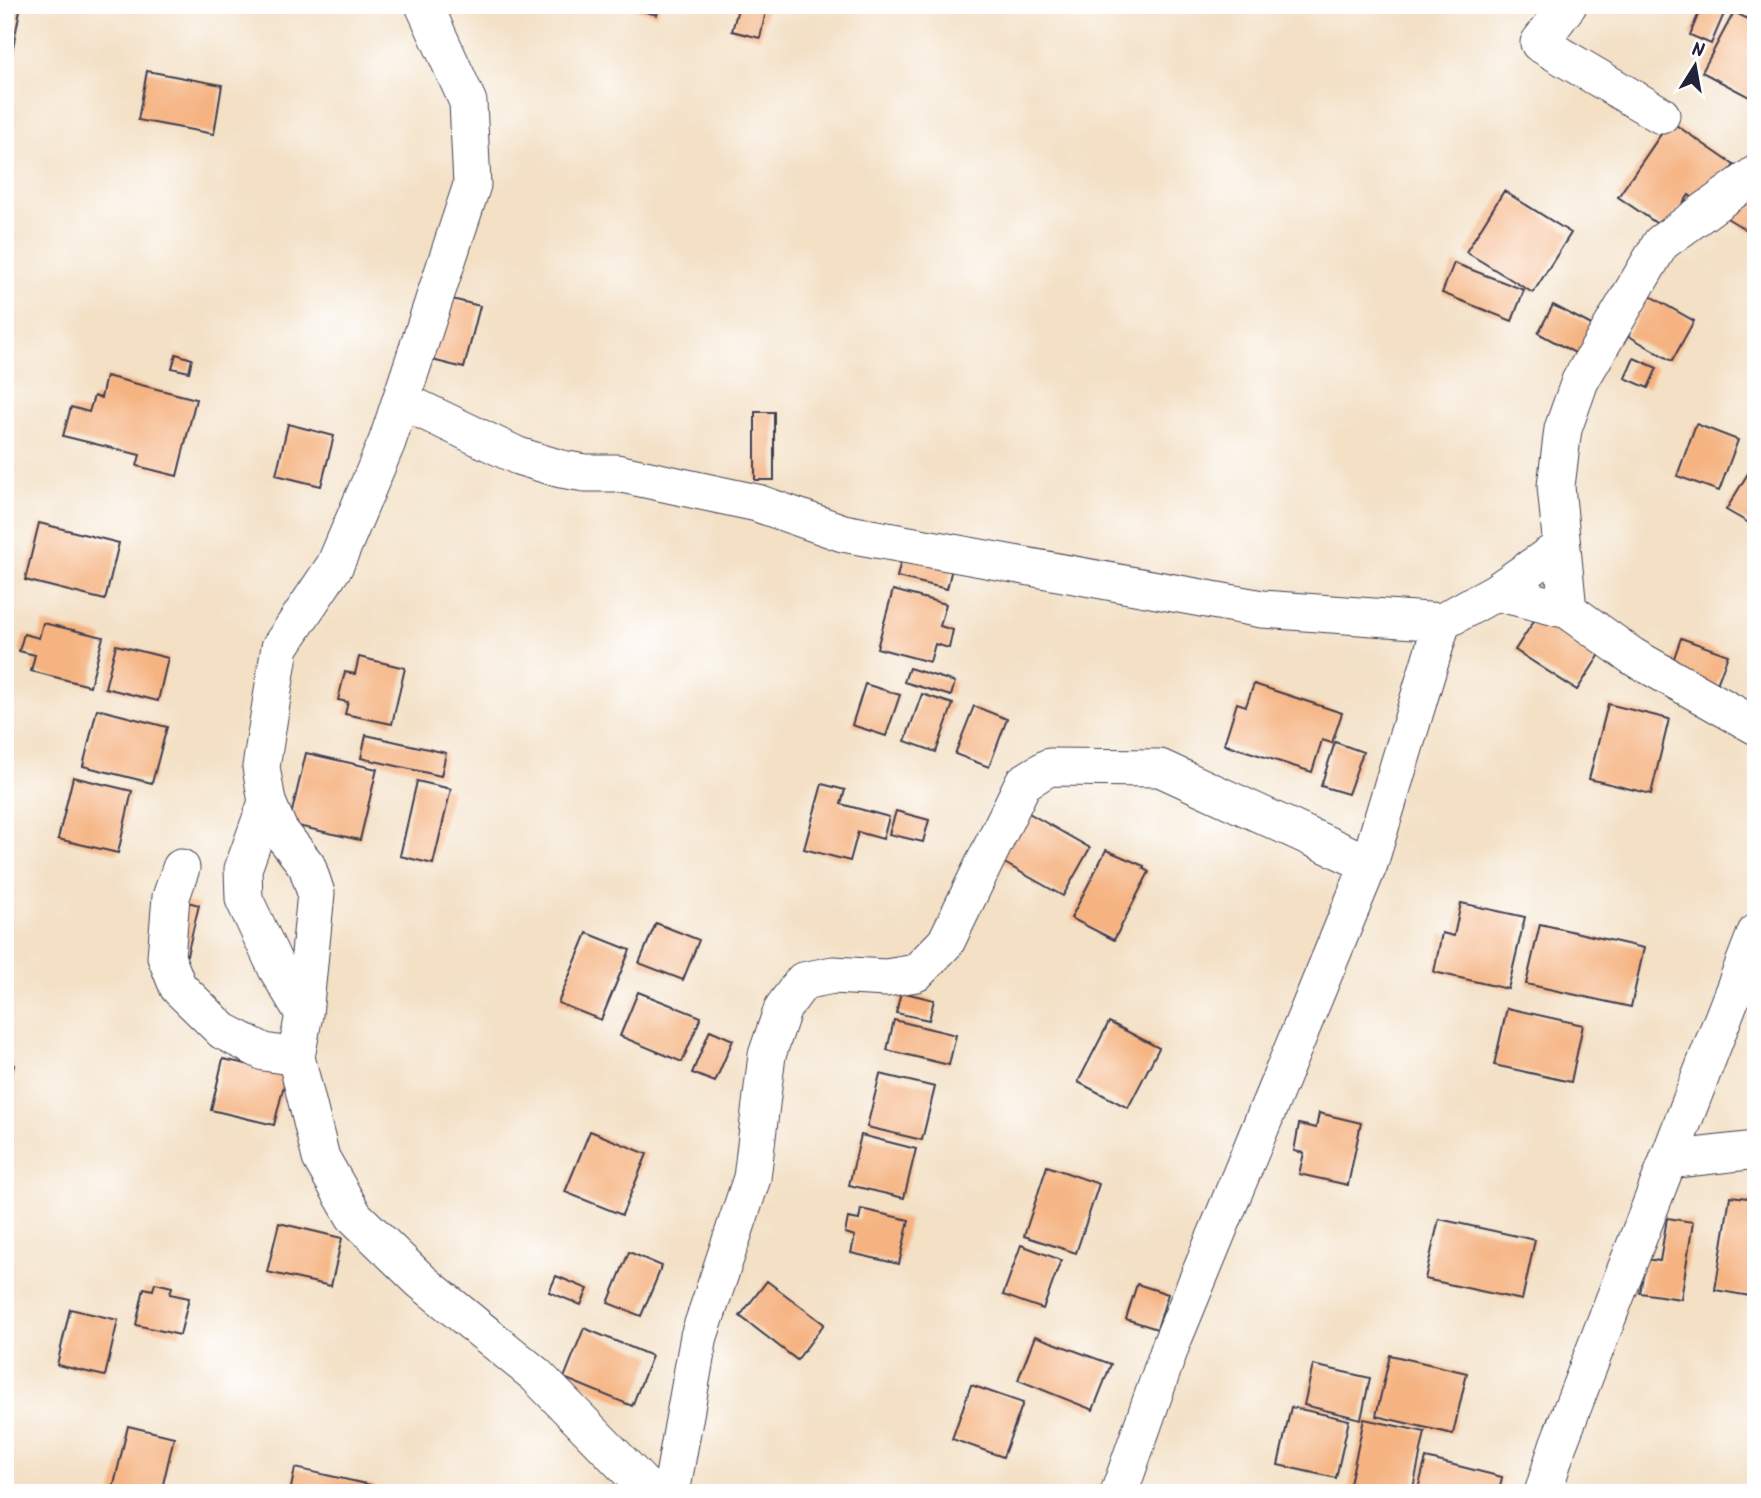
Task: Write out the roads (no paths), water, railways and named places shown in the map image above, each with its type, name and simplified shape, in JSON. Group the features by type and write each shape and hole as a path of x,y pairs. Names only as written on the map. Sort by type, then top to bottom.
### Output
{"street":[{"path":"424,5 468,102 472,185 387,442 335,565 280,647 261,766 267,802 279,830 307,866 316,893 304,1014 296,1057 321,1158 354,1216 421,1281 536,1375 651,1493"},
{"path":"1568,5 1539,43 1661,115"},
{"path":"1568,610 1556,486 1563,429 1580,381 1661,243 1756,174"},
{"path":"401,400 529,459 585,473 617,473 757,503 844,533 1262,608 1442,622 1496,592 1561,547"},
{"path":"1496,592 1568,610 1632,656 1756,726"},
{"path":"1119,1493 1172,1342 1370,864 1442,622"},
{"path":"671,1493 699,1336 752,1178 767,1055 783,1008 803,981 833,975 886,978 916,973 946,942 1023,783 1049,767 1160,768 1370,864"},
{"path":"267,802 243,869 244,899 277,969 304,1014"},
{"path":"181,868 171,897 166,957 178,987 223,1031 264,1052 296,1057"},
{"path":"1542,1493 1558,1445 1756,933"},
{"path":"1668,1160 1756,1150"}]}
